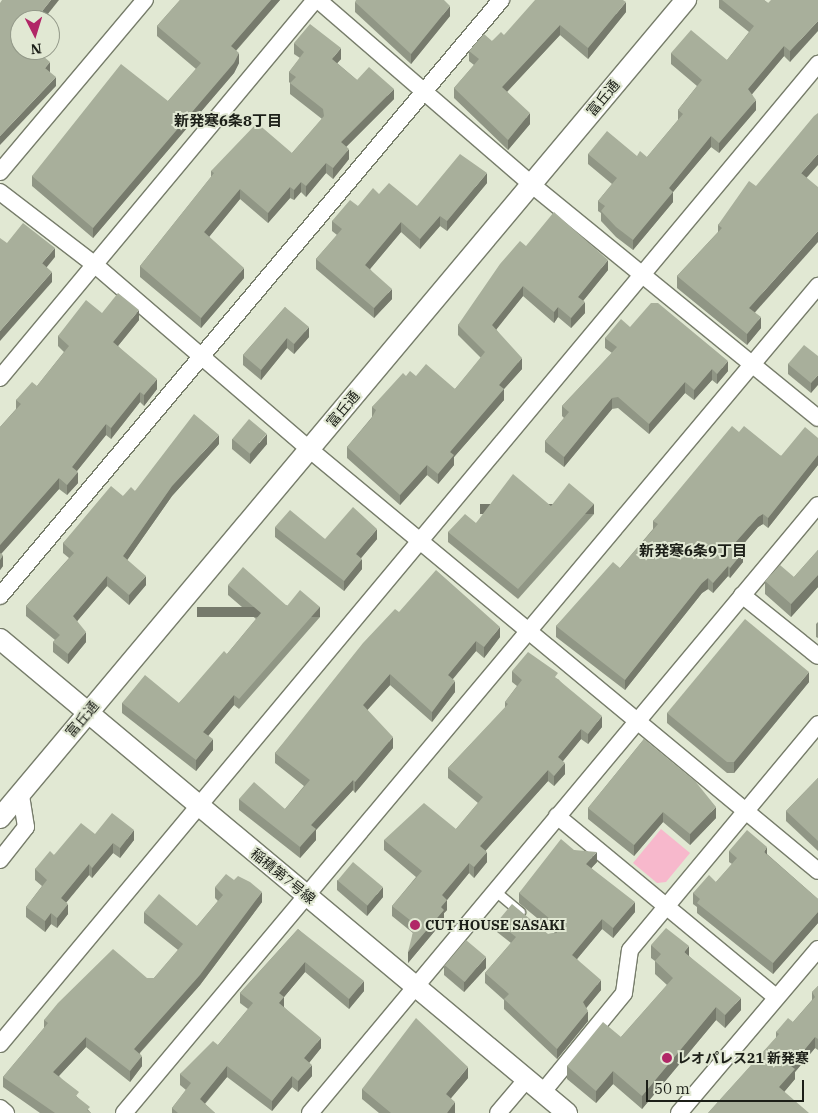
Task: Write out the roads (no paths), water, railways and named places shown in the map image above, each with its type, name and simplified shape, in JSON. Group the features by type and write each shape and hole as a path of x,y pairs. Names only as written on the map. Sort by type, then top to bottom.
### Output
{"street":[{"path":"0,172 144,0"},
{"path":"0,378 316,0 425,91 531,184 818,418"},
{"path":"0,596 502,0"},
{"name":"富丘通","path":"1,816 686,0"},
{"path":"0,1044 196,806 818,64"},
{"path":"0,192 94,264 309,449 531,629 818,871"},
{"path":"124,1113 818,286"},
{"path":"310,1113 494,890 818,505"},
{"path":"742,595 818,656"},
{"name":"稲積第7号線","path":"0,639 196,806 307,895 567,1113"},
{"path":"542,1093 624,993 630,950 818,724"},
{"path":"0,860 26,827 21,794"},
{"path":"557,816 776,997"},
{"path":"679,1113 818,949"},
{"path":"498,1113 526,1080"},
{"path":"0,1108 6,1113"}],"lane":[{"path":"494,890 531,921"}],"place":[{"name":"CUT HOUSE SASAKI","path":"415,925"},
{"name":"レオパレス21 新発寒","path":"667,1058"}],"district":[{"name":"新発寒6条8丁目","path":"228,121"},
{"name":"新発寒6条9丁目","path":"693,551"}]}
